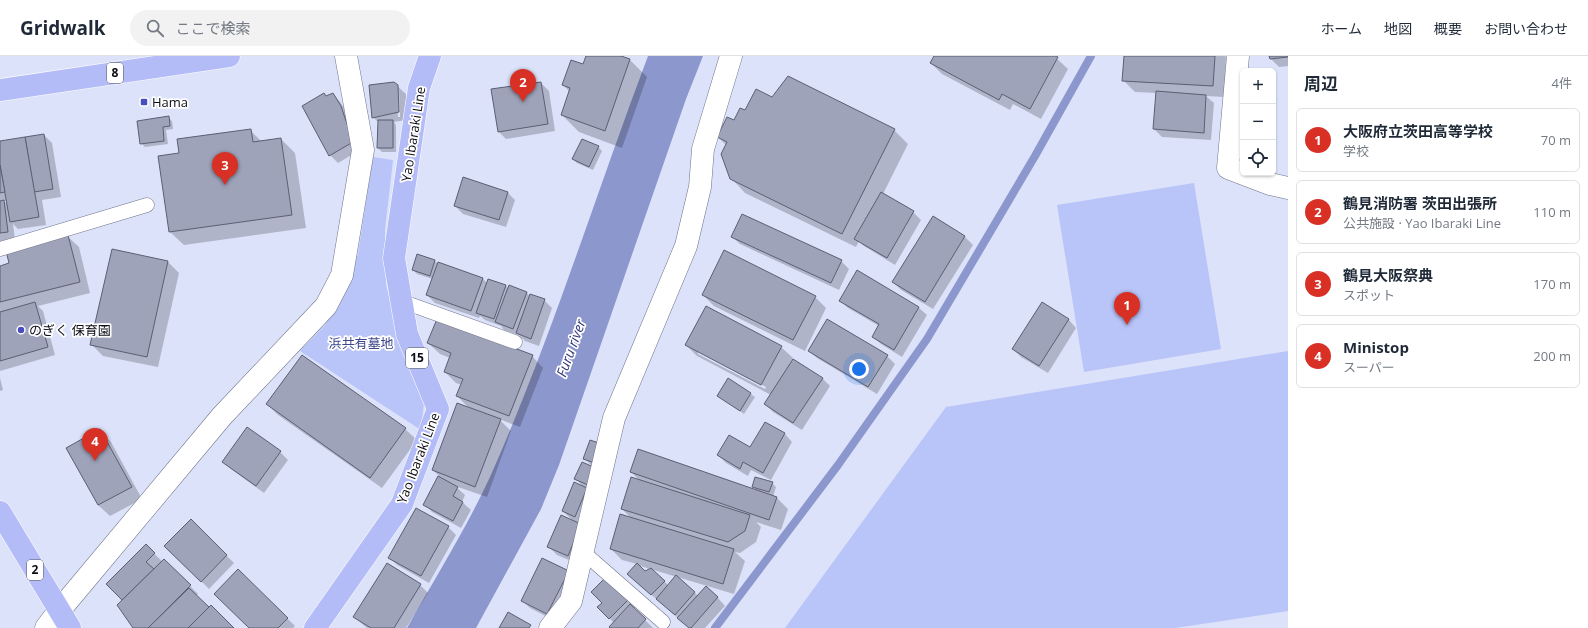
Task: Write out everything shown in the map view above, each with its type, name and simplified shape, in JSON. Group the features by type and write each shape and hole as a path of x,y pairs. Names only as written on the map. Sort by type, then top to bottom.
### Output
{"main road":[{"name":"8","path":"0,90 230,56"},
{"name":"Yao Ibaraki Line","path":"315,628 402,504 438,408 407,334 394,258 419,88 430,56"},
{"name":"2","path":"0,512 58,622"}],"street":[{"path":"58,622 222,416 326,306 342,275 363,150 346,56"},
{"path":"550,628 571,601 614,418 686,246 700,187 703,149 731,56"},
{"path":"1238,56 1228,168 1270,184 1288,188"}],"lane":[{"path":"0,249 147,206"},
{"path":"401,301 515,342"},
{"path":"583,552 663,622"}],"green space":[{"name":"浜共有墓地","path":"373,157 393,160 385,229 386,285 401,342 424,402 421,430 300,351 325,325 342,295 358,254"},
{"path":"1194,183 1221,349 1084,372 1057,205"},
{"path":"1288,351 1288,611 1175,628 785,628 946,407"}],"water":[{"name":"Furu river","path":"648,56 703,56 686,99 559,465 541,509 476,628 407,628 471,516 490,477 512,425 553,321"}],"building":[{"path":"586,56 621,56 630,59 605,131 561,115 570,88 562,85 571,60 583,64"},
{"path":"934,56 1058,57 1030,109 1002,94 999,100 930,63"},
{"path":"1124,56 1215,56 1213,86 1122,81"},
{"path":"1269,56 1288,56 1288,57 1270,59"},
{"path":"788,76 895,129 842,234 730,179 721,154 727,142 717,137 727,117 734,120 740,108 745,110 756,89 772,97"},
{"path":"394,82 398,85 399,112 372,118 369,85"},
{"path":"541,82 548,124 498,132 491,89"},
{"path":"1156,91 1206,95 1204,133 1153,129"},
{"path":"324,93 326,96 333,93 341,106 353,142 329,156 302,106"},
{"path":"169,116 170,126 163,127 164,141 140,144 137,121"},
{"path":"378,120 393,120 393,148 377,148"},
{"path":"251,129 253,142 281,138 292,215 169,232 158,156 179,153 177,139"},
{"path":"44,134 53,189 34,192 25,137"},
{"path":"25,137 39,217 10,222 0,165 0,141"},
{"path":"582,139 599,146 589,167 572,159"},
{"path":"0,165 5,192 0,193"},
{"path":"463,177 508,192 499,220 454,206"},
{"path":"881,192 914,211 887,258 854,239"},
{"path":"4,200 8,232 0,233 0,201"},
{"path":"742,214 842,260 831,283 731,237"},
{"path":"933,216 965,236 925,302 892,282"},
{"path":"68,235 80,282 0,302 0,266 9,263 6,251"},
{"path":"112,249 168,261 147,357 90,345"},
{"path":"724,250 816,296 793,340 702,295"},
{"path":"417,254 435,260 430,276 412,270"},
{"path":"438,262 483,278 471,311 426,295"},
{"path":"857,270 919,307 894,350 872,337 879,324 839,301"},
{"path":"488,279 506,285 494,319 476,313"},
{"path":"509,285 527,292 513,329 495,322"},
{"path":"530,294 545,299 531,339 516,333"},
{"name":"のぎく 保育園","path":"35,302 48,347 0,361 0,312"},
{"path":"1042,302 1069,319 1039,366 1012,349"},
{"path":"706,306 782,346 761,385 685,345"},
{"path":"437,319 533,355 509,416 456,396 463,379 444,372 451,353 427,343"},
{"path":"827,319 888,355 868,387 808,351"},
{"path":"302,355 406,428 370,478 266,404"},
{"path":"793,359 823,378 793,423 764,404"},
{"path":"728,378 751,393 740,411 717,396"},
{"path":"457,403 501,419 475,487 432,470"},
{"path":"765,422 785,433 763,473 743,462 740,469 717,455 729,435 750,447"},
{"path":"247,427 281,451 256,486 222,462"},
{"path":"100,429 132,487 98,505 66,448"},
{"path":"590,440 602,444 595,463 583,459"},
{"path":"638,449 777,497 769,520 630,472"},
{"path":"582,462 596,468 588,485 574,479"},
{"path":"438,476 458,487 453,496 463,502 453,521 423,505"},
{"path":"631,477 750,515 745,531 728,542 621,509"},
{"path":"755,477 773,482 769,492 752,487"},
{"path":"574,482 587,488 575,517 562,511"},
{"path":"416,508 449,526 421,576 388,558"},
{"path":"620,514 734,549 723,584 610,549"},
{"path":"561,515 581,524 568,556 547,547"},
{"path":"191,519 227,555 201,582 164,546"},
{"path":"146,544 155,553 146,562 154,569 122,600 106,584"},
{"path":"542,558 569,571 547,614 521,601"},
{"path":"164,559 191,585 148,628 133,628 117,605"},
{"path":"387,563 421,584 394,628 371,628 353,617"},
{"path":"637,563 645,571 651,568 665,581 651,595 627,574"},
{"path":"238,569 288,618 278,628 249,628 214,594"},
{"path":"676,575 695,592 675,615 656,599"},
{"path":"607,576 629,599 609,619 597,607 602,603 591,592"},
{"path":"706,586 718,597 691,628 689,628 677,618"},
{"path":"189,588 209,607 188,628 148,628"},
{"path":"630,604 646,619 638,628 610,628 609,627"},
{"path":"211,605 234,628 188,628"},
{"path":"508,612 531,625 529,628 499,628"}],"waterway":[{"path":"715,628 838,465 927,339 1035,156 1091,56"}],"place":[{"name":"Hama","path":"144,102"},
{"name":"鶴見消防署 茨田出張所","path":"523,102"},
{"name":"鶴見大阪祭典","path":"225,185"},
{"name":"大阪府立茨田高等学校","path":"1127,325"},
{"name":"のぎく 保育園","path":"21,330"},
{"name":"Ministop","path":"95,461"}]}
